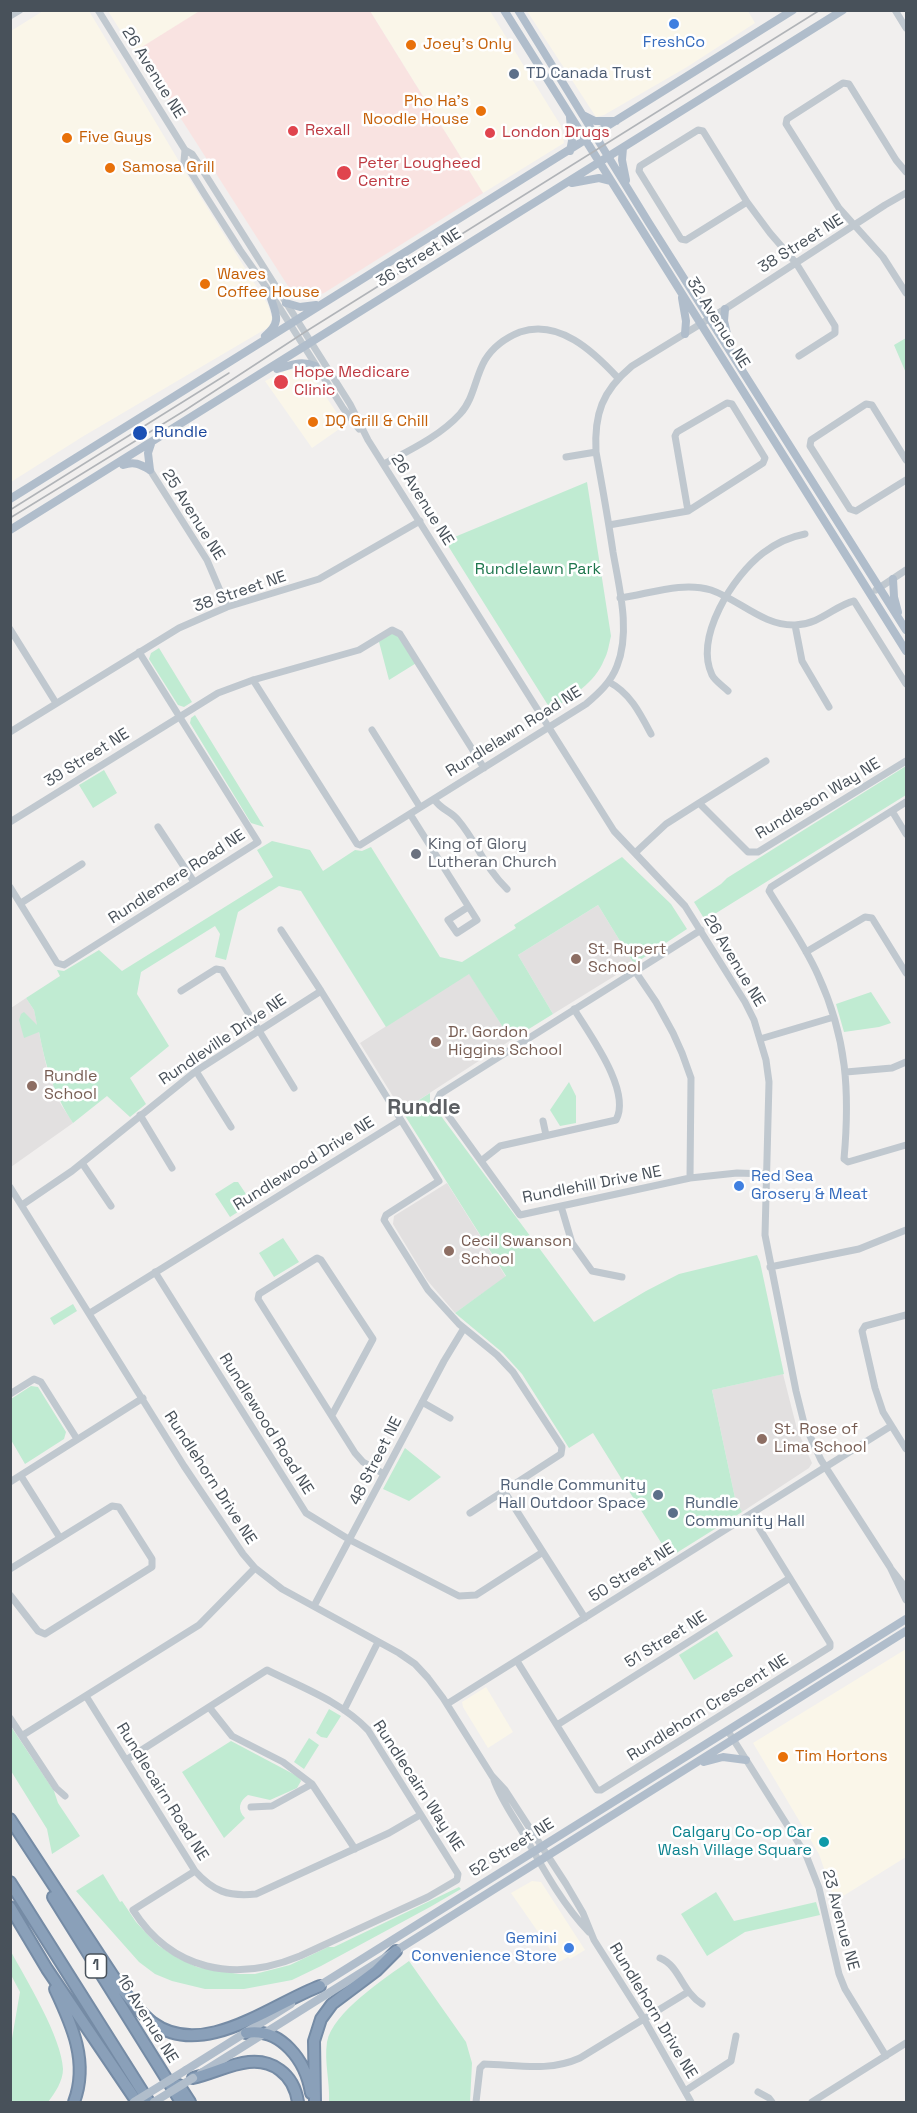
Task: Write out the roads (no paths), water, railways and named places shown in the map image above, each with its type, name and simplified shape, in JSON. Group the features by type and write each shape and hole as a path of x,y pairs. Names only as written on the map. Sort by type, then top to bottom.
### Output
{"highway":[{"path":"10,1819 119,1985 139,2010 154,2024 171,2032 188,2036 215,2033 320,1986"},
{"name":"16 Avenue NE","path":"10,1829 181,2103"},
{"name":"1","path":"10,1882 149,2103"},
{"path":"10,1907 47,1969 135,2103"},
{"path":"314,2103 314,2041 321,2019 332,2004 376,1971 396,1951"},
{"path":"47,1969 78,2045 80,2074 74,2103"},
{"path":"102,1976 190,2103"},
{"path":"246,2033 263,2031 282,2041 297,2057 309,2081 314,2103"},
{"path":"190,2074 211,2074 238,2063 261,2062 277,2068 289,2078 296,2092 298,2103"}],"main road":[{"name":"32 Avenue NE","path":"504,10 906,651"},
{"name":"32 Avenue NE","path":"518,10 906,630"},
{"name":"36 Street NE","path":"10,499 793,10"},
{"name":"36 Street NE","path":"10,530 843,10"},
{"path":"569,113 572,141 570,151"},
{"path":"582,115 595,121 617,121"},
{"path":"623,148 622,160 628,188"},
{"path":"566,184 599,178 611,181"},
{"path":"679,289 686,321 685,334"},
{"path":"252,348 276,325 276,313 269,291"},
{"path":"286,303 307,307 335,297"},
{"path":"725,309 724,321 731,353"},
{"path":"265,372 303,362 315,366"},
{"path":"150,470 148,453 151,444"},
{"path":"108,470 131,462 150,470"},
{"path":"893,579 894,597 901,621"},
{"name":"52 Street NE","path":"154,2103 246,2033 906,1618"},
{"name":"52 Street NE","path":"135,2103 265,2033 906,1631"},
{"path":"891,1641 906,1639"},
{"path":"695,1765 723,1758 746,1760"}],"street":[{"path":"10,16 20,10"},
{"name":"26 Avenue NE","path":"98,10 185,150 192,154 286,303 293,322"},
{"path":"895,10 906,28"},
{"path":"906,172 896,160 849,84 843,83 787,119 786,124 830,195 883,257 906,293"},
{"path":"747,202 686,240 681,239 639,171 640,166 698,130 703,131 747,202 796,263 835,326 835,333 799,356"},
{"name":"26 Avenue NE","path":"185,150 184,161 240,249 350,404 368,440"},
{"name":"38 Street NE","path":"710,318 885,205 906,194"},
{"name":"Rundlelawn Road NE","path":"253,680 357,844 360,845 586,704 609,682 618,664 623,627 596,452 595,431 599,409 609,389 632,366 710,318"},
{"path":"384,464 448,426 462,413 487,357 502,341 514,334 541,329 562,333 590,350 618,378"},
{"name":"26 Avenue NE","path":"308,345 315,366 384,464 614,831 685,906 745,1002 760,1039 769,1082 764,1218 770,1267 804,1423 826,1467 906,1588"},
{"path":"609,525 688,511 763,464 765,458 732,405 726,403 677,432 675,436 688,511"},
{"path":"906,460 872,405 866,404 811,440 810,446 850,509 856,511 906,480"},
{"path":"566,457 596,452"},
{"name":"25 Avenue NE","path":"150,470 207,560 227,607"},
{"name":"38 Street NE","path":"10,732 179,628 227,607 319,579 420,521"},
{"path":"728,691 713,677 707,657 710,633 726,598 743,572 763,553 788,538 805,534"},
{"path":"871,593 906,570"},
{"path":"620,598 699,587 713,591 775,623 795,625 827,616 854,602 906,684"},
{"path":"795,625 802,661 829,708"},
{"path":"10,629 56,703"},
{"name":"39 Street NE","path":"10,822 218,693 253,680 359,650 392,630 400,634 484,768"},
{"name":"Rundlemere Road NE","path":"10,887 57,963 64,965 258,842 139,652"},
{"path":"609,682 622,690 638,708 651,734"},
{"path":"372,730 420,807"},
{"path":"635,853 673,819 766,761"},
{"name":"Rundleson Way NE","path":"699,803 748,852 758,852 906,761"},
{"path":"434,799 440,808 457,818 493,876 507,889"},
{"path":"906,802 771,887 769,891 817,973 840,1035 846,1072 848,1119 844,1159 848,1162 906,1145"},
{"path":"892,811 906,834"},
{"path":"410,814 468,907"},
{"path":"158,827 194,882"},
{"path":"21,903 82,864"},
{"path":"806,952 865,917 872,918 906,973"},
{"path":"281,930 440,1181 386,1215 384,1220 428,1290 464,1328 497,1355 513,1372 562,1447 561,1454 470,1513"},
{"name":"Rundlehill Drive NE","path":"701,930 440,1094 437,1100 520,1215 690,1178 737,1173 766,1174"},
{"path":"181,991 216,969 222,970 294,1088"},
{"path":"635,971 656,1002 673,1034 691,1078 690,1178"},
{"name":"Rundleville Drive NE","path":"22,1205 82,1163 196,1071 321,991"},
{"path":"481,1161 500,1146 616,1120 618,1115 616,1087 611,1070 574,1009"},
{"path":"760,1039 834,1017"},
{"path":"846,1072 892,1068 906,1062"},
{"path":"196,1071 231,1127"},
{"path":"140,1115 172,1168"},
{"name":"Rundlewood Drive NE","path":"90,1313 401,1120"},
{"path":"543,1121 546,1136"},
{"path":"82,1163 111,1206"},
{"name":"Rundlehorn Drive NE","path":"10,1187 229,1535 255,1568 282,1589 415,1664 429,1678 492,1776 505,1790 543,1846 583,1914 591,1934 644,2019 691,2103"},
{"path":"561,1206 572,1243 592,1271 622,1276"},
{"path":"770,1267 859,1249 906,1230"},
{"path":"332,1415 373,1339 321,1260 317,1258 259,1294 258,1299 332,1415 363,1462 384,1474"},
{"name":"Rundlewood Road NE","path":"155,1272 306,1513 350,1540 459,1596 476,1595 543,1552"},
{"path":"906,1315 865,1326 862,1331 883,1412 906,1449"},
{"name":"48 Street NE","path":"314,1606 444,1361 464,1328"},
{"path":"10,1394 34,1379 41,1382 76,1439"},
{"path":"10,1482 143,1398"},
{"path":"422,1402 450,1419"},
{"name":"50 Street NE","path":"447,1704 891,1426"},
{"path":"21,1476 60,1538"},
{"path":"504,1491 585,1618"},
{"path":"10,1569 112,1506 119,1506 152,1559 152,1567 45,1634 38,1631 10,1595"},
{"name":"Rundlehorn Crescent NE","path":"517,1661 597,1790 601,1790 711,1723 830,1647 830,1643 751,1515"},
{"name":"26 Avenue NE","path":"890,1567 906,1600"},
{"path":"23,1735 199,1625 255,1568"},
{"name":"51 Street NE","path":"557,1725 790,1578"},
{"path":"344,1710 378,1642"},
{"name":"Rundlecairn Way NE","path":"126,1760 267,1670 344,1710 368,1730 458,1874 457,1880 428,1897 281,1964 254,1970 231,1971 205,1966 160,1943 133,1910 195,1871"},
{"name":"Rundlecairn Road NE","path":"86,1696 195,1871 207,1885 226,1893 239,1896 256,1894 389,1833 420,1815"},
{"path":"209,1707 232,1736 283,1762 312,1784 355,1849"},
{"path":"10,1718 56,1788 65,1796"},
{"name":"23 Avenue NE","path":"728,1731 806,1855 819,1888 839,1974 845,1989 886,2056"},
{"name":"Rundlehorn Drive NE","path":"492,1776 499,1795 533,1852 575,1918 591,1934"},
{"path":"251,1807 272,1806 312,1784"},
{"path":"660,1958 669,1962 688,1992 702,2004"},
{"path":"476,2103 480,2068 484,2064 552,2067 565,2065 688,1992"},
{"path":"685,2091 730,2061 736,2036"},
{"path":"812,2103 906,2043"},
{"path":"758,2092 769,2098 772,2103"}],"tram line":[{"path":"10,518 184,411 305,332 820,10"},
{"path":"10,510 229,373"}],"place":[{"name":"FreshCo","path":"674,24"},
{"name":"Joey's Only","path":"411,45"},
{"name":"TD Canada Trust","path":"514,74"},
{"name":"Pho Ha's Noodle House","path":"481,111"},
{"name":"Rexall","path":"293,131"},
{"name":"London Drugs","path":"490,133"},
{"name":"Five Guys","path":"67,138"},
{"name":"Samosa Grill","path":"110,168"},
{"name":"Peter Lougheed Centre","path":"344,173"},
{"name":"Waves Coffee House","path":"205,284"},
{"name":"Hope Medicare Clinic","path":"281,382"},
{"name":"DQ Grill & Chill","path":"313,422"},
{"name":"Rundle","path":"140,433"},
{"name":"King of Glory Lutheran Church","path":"416,854"},
{"name":"St. Rupert School","path":"576,959"},
{"name":"Dr. Gordon Higgins School","path":"436,1042"},
{"name":"Rundle School","path":"32,1086"},
{"name":"Red Sea Grosery & Meat","path":"739,1186"},
{"name":"Cecil Swanson School","path":"449,1251"},
{"name":"St. Rose of Lima School","path":"762,1439"},
{"name":"Rundle Community Hall Outdoor Space","path":"658,1495"},
{"name":"Rundle Community Hall","path":"673,1513"},
{"name":"Tim Hortons","path":"783,1757"},
{"name":"Calgary Co-op Car Wash Village Square","path":"824,1842"},
{"name":"Gemini Convenience Store","path":"569,1948"}],"district":[{"name":"Rundle","path":"424,1108"}],"park label":[{"name":"Rundlelawn Park","path":"538,570"}]}
